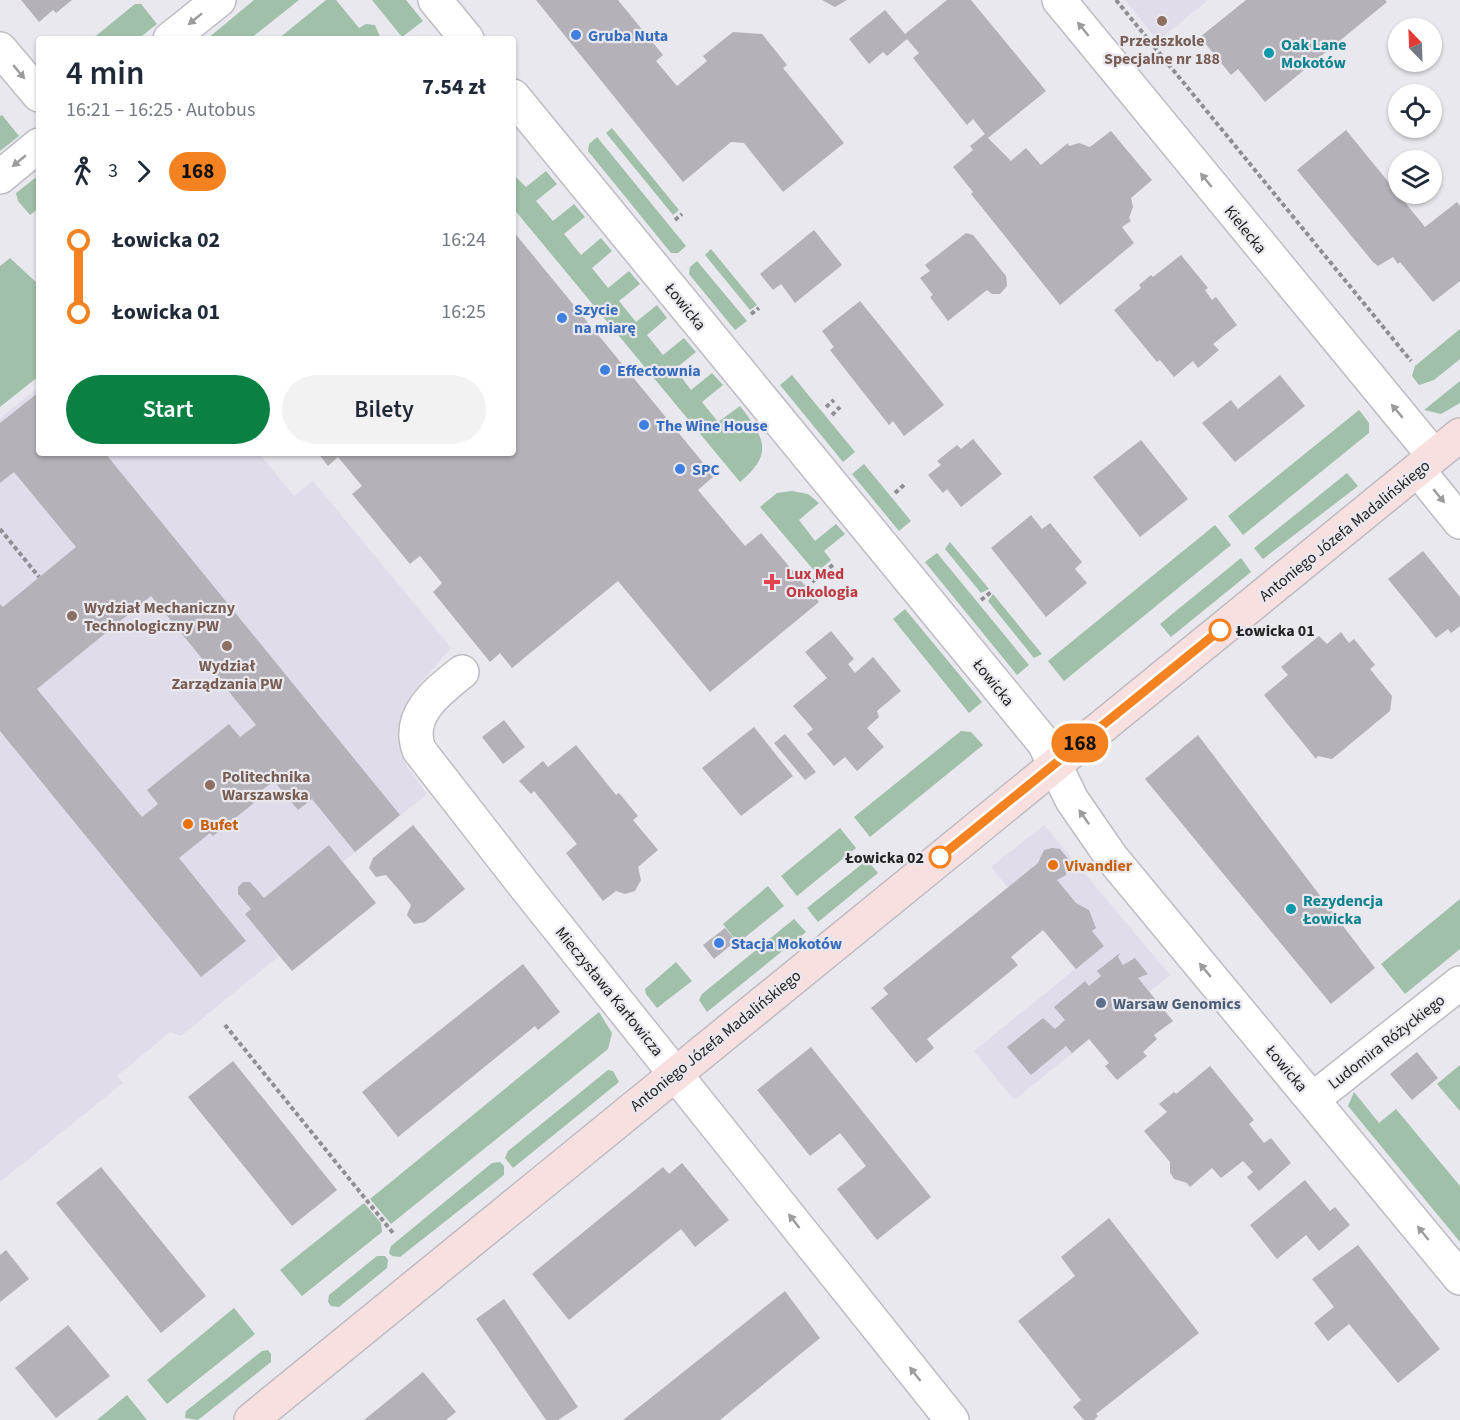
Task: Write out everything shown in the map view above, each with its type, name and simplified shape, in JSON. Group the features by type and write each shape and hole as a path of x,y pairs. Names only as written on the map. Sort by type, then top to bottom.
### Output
{"street":[{"path":"174,36 219,0"},
{"path":"435,0 465,36"},
{"name":"Kielecka","path":"1059,0 1426,463 1460,522"},
{"path":"0,49 36,91"},
{"name":"Łowicka","path":"516,100 1044,743 1072,800 1112,858 1460,1278"},
{"path":"0,177 36,147"},
{"name":"Antoniego Józefa Madalińskiego","path":"251,1420 675,1072 1460,435"},
{"name":"Mieczysława Karłowicza","path":"462,672 438,692 424,708 416,723 414,737 419,750 952,1420"},
{"name":"Ludomira Różyckiego","path":"1313,1099 1460,983"}],"path":[{"path":"1116,0 1411,361"},
{"path":"675,220 682,214"},
{"path":"751,315 759,308"},
{"path":"826,407 834,400"},
{"path":"832,415 840,407"},
{"path":"895,493 904,485"},
{"path":"0,529 39,577"},
{"path":"812,582 834,564"},
{"path":"981,600 991,592"},
{"path":"225,1024 393,1233"}],"shaded area":[{"name":"Przedszkole Specjalne nr 188","path":"1125,0 1208,0 1158,41"},
{"name":"Politechnika Warszawska","path":"36,389 36,456 261,456 294,496 313,481 451,648 412,693 402,713 400,750 406,765 427,794 343,862 376,903 292,971 279,956 181,1036 170,1032 117,1076 123,1083 0,1182 0,418"},
{"path":"1044,825 1170,975 1014,1100 974,1051 1075,969 991,867"}],"green space":[{"path":"254,0 299,0 254,36 211,36"},
{"path":"326,0 336,0 359,28 366,24 375,25 380,36 282,36"},
{"path":"372,0 406,0 423,21 401,36"},
{"path":"135,4 141,4 157,24 142,36 96,36"},
{"path":"2,115 19,136 0,151 0,116"},
{"path":"612,128 679,210 673,215 606,133"},
{"path":"597,137 686,246 678,253 671,253 588,151 589,144"},
{"path":"546,171 557,184 536,201 553,221 574,204 585,217 564,234 581,255 601,238 612,251 592,268 608,288 629,271 640,284 619,301 636,322 657,305 667,318 647,335 663,355 684,338 696,352 675,369 691,390 712,373 723,385 702,402 718,422 740,406 760,437 762,454 751,472 740,482 516,212 516,177 526,187"},
{"path":"36,177 36,210 30,215 18,201 16,193"},
{"path":"711,249 757,305 750,310 705,255"},
{"path":"10,258 36,282 36,378 0,407 0,266"},
{"path":"697,261 747,321 735,330 689,274 690,267"},
{"path":"1460,329 1460,359 1434,380 1419,385 1412,376 1415,366"},
{"path":"792,375 855,452 843,462 780,385"},
{"path":"1460,381 1460,403 1441,414 1424,410"},
{"path":"1359,410 1369,423 1369,433 1243,535 1228,516"},
{"path":"864,464 911,521 899,531 852,474"},
{"path":"1347,473 1358,486 1263,559 1254,548"},
{"path":"792,491 808,494 819,503 799,520 815,541 836,524 845,534 824,551 831,560 816,573 760,507 777,493"},
{"path":"1215,525 1231,545 1064,681 1048,661"},
{"path":"950,542 989,589 981,593 945,549"},
{"path":"937,553 1029,665 1017,675 925,562"},
{"path":"1241,558 1251,572 1171,637 1160,624"},
{"path":"993,594 1042,654 1034,658 988,601"},
{"path":"905,609 982,702 969,713 893,619"},
{"path":"961,731 971,732 983,745 870,837 854,817"},
{"path":"840,828 856,848 797,896 781,876"},
{"path":"867,860 878,873 818,922 807,908"},
{"path":"768,886 784,906 738,943 723,924"},
{"path":"1460,899 1460,949 1405,994 1381,964"},
{"path":"794,919 806,932 707,1012 699,1000 702,994"},
{"path":"676,962 692,981 657,1008 646,994 645,989"},
{"path":"599,1012 612,1033 608,1049 391,1224 370,1199"},
{"path":"1460,1065 1460,1111 1437,1084"},
{"path":"608,1070 613,1071 619,1082 513,1168 505,1158 508,1151"},
{"path":"1354,1092 1379,1123 1396,1109 1460,1186 1460,1242 1348,1106"},
{"path":"500,1162 504,1166 504,1175 400,1257 389,1253 391,1246 492,1163"},
{"path":"364,1203 381,1223 382,1232 302,1296 280,1270"},
{"path":"377,1256 385,1256 388,1260 387,1268 339,1307 331,1306 328,1302 329,1295"},
{"path":"234,1308 255,1334 167,1404 147,1380"},
{"path":"268,1350 271,1354 271,1362 198,1420 185,1418 186,1411 262,1351"},
{"path":"127,1395 147,1420 97,1420"}],"building":[{"path":"21,0 72,0 56,13 53,10 39,22"},
{"path":"536,0 618,0 663,55 656,61 677,86 707,61 703,56 733,32 762,34 787,65 783,68 844,143 783,192 744,143 731,142 683,182"},
{"path":"822,0 847,0 835,7"},
{"path":"947,0 971,0 1046,91 988,138 1011,161 1026,148 1041,165 1068,143 1069,146 1079,143 1090,147 1111,131 1152,180 1131,198 1133,207 1129,218 1131,221 1122,227 1134,243 1060,305 971,194 973,192 953,167 973,150 970,146 985,134 973,119 967,125 913,58 919,53 907,39 887,56 883,52 869,64 849,39 885,10 905,34"},
{"name":"Oak Lane Mokotów","path":"1246,0 1385,0 1387,2 1265,102 1238,69 1231,75 1200,37"},
{"path":"1346,130 1388,182 1388,204 1406,204 1425,227 1457,202 1460,206 1460,281 1433,302 1400,262 1398,264 1393,257 1378,266 1297,170"},
{"path":"814,230 842,265 795,303 781,284 773,290 760,274"},
{"path":"966,233 973,235 1006,276 1007,286 1000,294 992,294 987,290 948,321 930,297 933,295 920,278 930,271 925,265"},
{"path":"516,235 714,476 698,490 745,546 761,533 819,602 710,692 618,581 512,668 500,653 490,662 433,592 442,583 420,556 410,564 352,494 362,486 338,457 328,466 320,456 516,456"},
{"path":"1181,255 1208,288 1205,290 1212,300 1216,297 1237,325 1213,344 1219,350 1198,368 1193,361 1174,377 1160,360 1157,362 1114,310 1141,288 1139,285 1151,275 1153,277"},
{"path":"860,301 944,405 904,436 893,421 889,425 830,350 834,347 822,331"},
{"path":"1280,375 1305,406 1235,462 1202,423 1231,400 1238,409"},
{"path":"36,394 36,456 107,456 400,815 355,852 312,799 298,810 274,781 257,794 260,798 213,836 210,833 179,858 246,941 201,977 0,731 0,604 3,607 76,547 14,472 0,483 0,423","holes":["151,596 256,725 240,737 229,724 147,790 158,804 142,817 37,689"]},
{"path":"973,439 1002,474 961,507 947,489 943,493 928,475 941,465 937,461 957,445 961,449"},
{"path":"1141,440 1188,499 1140,537 1093,477"},
{"path":"1031,515 1042,529 1050,523 1082,562 1075,569 1087,583 1046,617 991,548"},
{"path":"1423,551 1460,597 1460,626 1451,633 1448,629 1436,638 1388,579"},
{"path":"831,631 854,659 848,664 855,673 873,657 901,691 877,711 879,717 867,728 884,747 857,771 845,757 834,766 807,734 813,729 793,706 827,678 805,652"},
{"path":"1341,632 1349,643 1354,639 1375,665 1370,669 1392,696 1390,711 1332,759 1318,756 1316,759 1264,695 1288,675 1281,667 1319,636 1327,644"},
{"path":"504,720 525,747 503,764 482,737"},
{"path":"754,727 793,776 741,816 702,768"},
{"path":"785,734 816,772 805,780 774,743"},
{"name":"Rezydencja Łowicka","path":"1198,735 1375,968 1331,1004 1145,779"},
{"path":"576,745 616,795 619,793 638,816 633,820 658,850 638,867 641,880 635,891 625,894 616,891 603,901 566,853 577,844 534,791 531,794 519,781 543,761 548,767"},
{"path":"413,825 465,889 425,922 414,924 407,915 411,905 399,890 386,875 376,877 369,868 373,858"},
{"path":"329,845 376,903 292,971 245,914 251,909 238,894 238,887 243,882 250,882 264,898"},
{"path":"1060,849 1069,860 1066,875 1057,880 1076,903 1089,910 1096,928 1092,931 1104,946 1076,969 1043,930 1011,957 1018,965 927,1039 934,1048 916,1063 871,1008 888,994 883,988 1038,863 1044,850"},
{"name":"Stacja Mokotów","path":"725,928 736,941 714,959 703,945"},
{"path":"1120,953 1118,957 1123,965 1135,958 1148,974 1138,978 1173,1021 1154,1035 1157,1039 1143,1052 1147,1056 1117,1080 1105,1066 1109,1063 1089,1039 1072,1053 1066,1046 1031,1075 1007,1047 1043,1018 1055,1029 1065,1020 1054,1007 1085,981 1089,986 1101,976 1097,971"},
{"path":"523,964 560,1012 538,1030 535,1026 398,1137 362,1092"},
{"path":"811,1047 931,1197 877,1240 837,1189 866,1166 840,1133 810,1156 757,1090"},
{"path":"1417,1052 1438,1078 1412,1100 1390,1074"},
{"path":"233,1061 337,1190 292,1226 188,1097"},
{"path":"1210,1066 1254,1120 1249,1124 1264,1143 1271,1138 1291,1163 1259,1191 1247,1177 1253,1172 1243,1161 1221,1178 1212,1168 1190,1187 1187,1183 1174,1179 1170,1172 1170,1162 1144,1131 1167,1112 1159,1104 1174,1092 1176,1094"},
{"path":"682,1163 729,1220 695,1247 681,1229 569,1320 532,1274 663,1167 669,1174"},
{"path":"101,1167 206,1296 161,1333 56,1203"},
{"path":"1305,1180 1330,1211 1335,1207 1350,1225 1319,1251 1306,1235 1277,1259 1250,1225"},
{"path":"1109,1218 1199,1333 1096,1414 1098,1416 1094,1420 1084,1420 1073,1407 1081,1400 1018,1321 1075,1276 1061,1257"},
{"path":"1358,1245 1440,1349 1398,1383 1349,1324 1328,1341 1314,1323 1334,1307 1312,1279"},
{"path":"6,1250 29,1279 0,1302 0,1255"},
{"path":"785,1291 820,1338 720,1420 623,1420"},
{"path":"504,1299 578,1407 558,1420 546,1420 476,1319"},
{"path":"68,1325 110,1376 56,1418 15,1368"},
{"path":"423,1372 456,1412 446,1420 364,1420"}],"bus line":[{"name":"168","path":"940,857 1220,630"}],"place":[{"name":"Przedszkole Specjalne nr 188","path":"1162,21"},
{"name":"Gruba Nuta","path":"576,35"},
{"name":"Oak Lane Mokotów","path":"1269,53"},
{"name":"Szycie na miarę","path":"562,318"},
{"name":"Effectownia","path":"605,370"},
{"name":"The Wine House","path":"644,425"},
{"name":"SPC","path":"680,469"},
{"name":"Lux Med Onkologia","path":"772,582"},
{"name":"Wydział Mechaniczny Technologiczny PW","path":"72,616"},
{"name":"Łowicka 01","path":"1220,630"},
{"name":"Wydział Zarządzania PW","path":"227,646"},
{"name":"Politechnika Warszawska","path":"210,785"},
{"name":"Bufet","path":"188,824"},
{"name":"Łowicka 02","path":"940,857"},
{"name":"Vivandier","path":"1053,865"},
{"name":"Rezydencja Łowicka","path":"1291,909"},
{"name":"Stacja Mokotów","path":"719,943"},
{"name":"Warsaw Genomics","path":"1101,1003"}]}
